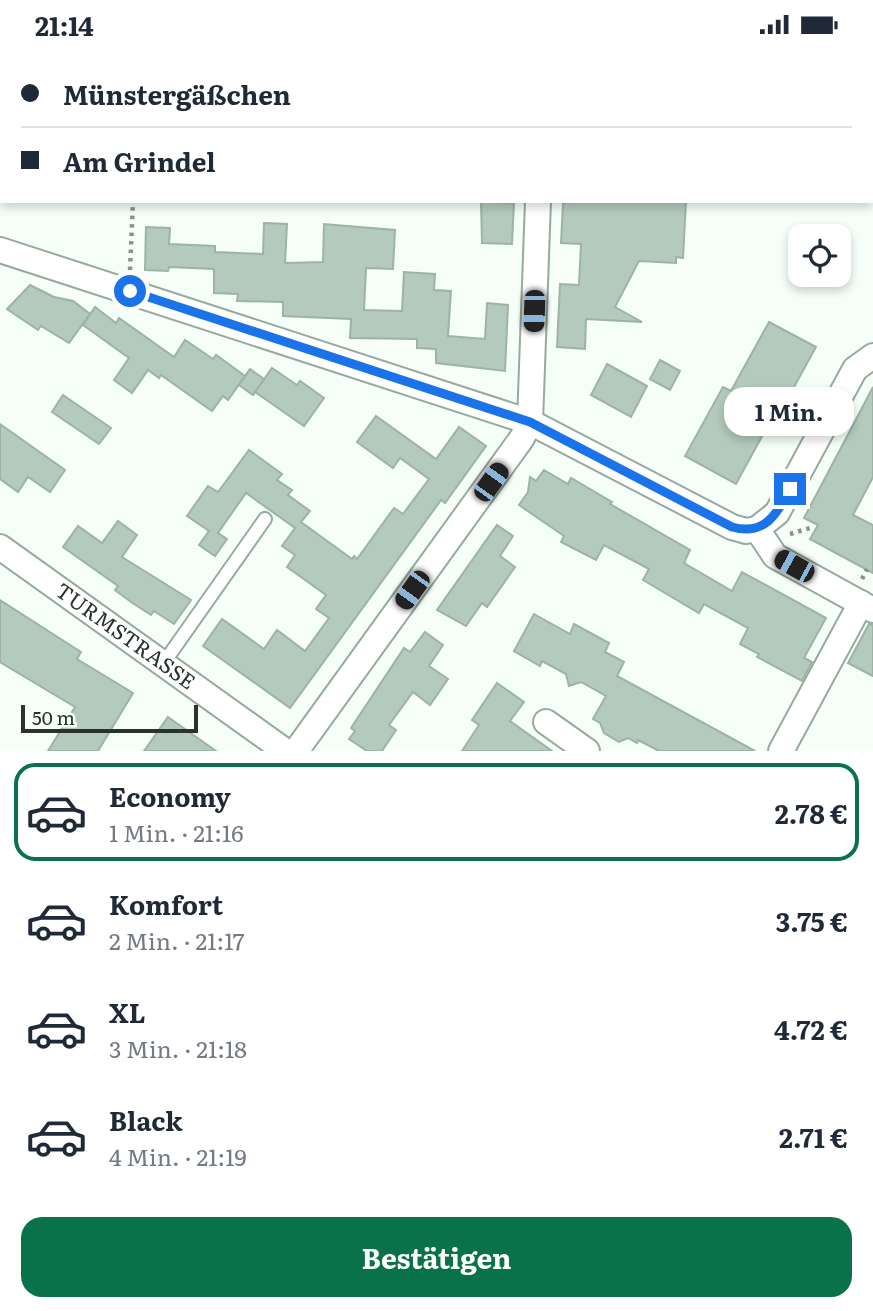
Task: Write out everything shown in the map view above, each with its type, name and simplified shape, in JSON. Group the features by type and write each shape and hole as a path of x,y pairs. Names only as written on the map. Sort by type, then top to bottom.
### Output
{"street":[{"path":"296,751 522,438 530,422 538,203"},
{"path":"0,250 530,422 732,527 757,530 777,513 855,369 873,356"},
{"path":"757,530 775,556 867,607 780,751"},
{"name":"TURMSTRASSE","path":"0,547 285,751"},
{"path":"545,722 587,751"}],"lane":[{"path":"163,664 265,519"}],"path":[{"path":"130,291 133,203"},
{"path":"774,410 802,426"}],"building":[{"path":"481,203 514,203 512,244 482,243"},
{"path":"563,203 686,203 683,258 676,257 676,263 639,261 615,307 642,322 586,319 585,349 557,347 560,284 579,285 581,244 561,243"},
{"path":"264,223 287,224 285,263 323,262 324,224 395,230 393,269 366,268 364,310 402,311 404,272 435,274 434,290 451,291 448,336 485,339 487,303 508,305 505,371 436,363 436,349 417,348 417,339 350,338 351,319 283,316 283,302 237,301 238,294 214,293 214,269 169,267 168,271 145,270 146,227 170,228 169,244 215,246 215,252 263,254"},
{"path":"30,285 54,297 73,301 90,314 69,343 41,326 38,330 7,309"},
{"path":"95,307 116,323 119,318 174,357 185,340 213,359 216,355 245,376 228,400 223,396 212,411 161,375 159,378 148,370 132,393 114,380 129,358 83,325"},
{"path":"769,322 816,347 782,409 778,407 736,484 685,456 723,387 731,391"},
{"path":"660,360 680,371 670,390 650,379"},
{"path":"607,364 647,386 631,417 591,395"},
{"path":"272,368 297,385 300,381 324,398 304,426 255,392"},
{"path":"250,369 264,379 253,395 239,385"},
{"path":"873,387 873,477 853,515 873,525 873,573 810,539 818,525 804,518"},
{"path":"63,395 111,428 99,444 52,412"},
{"path":"376,416 436,459 459,427 486,446 445,503 441,500 290,708 203,646 222,619 264,649 277,630 305,651 329,618 316,609 326,595 287,567 295,555 282,546 295,528 246,493 218,533 227,539 215,556 199,545 209,531 187,516 208,486 218,492 249,450 282,474 277,480 292,490 288,495 310,511 301,522 352,559 354,556 357,559 394,508 403,514 429,479 400,458 393,468 357,442"},
{"path":"0,424 65,470 50,492 28,477 18,492 0,479"},
{"path":"544,470 568,484 571,478 690,550 684,563 732,591 742,572 826,618 804,658 812,662 802,681 757,657 759,654 740,644 748,628 704,604 699,613 643,580 649,569 604,545 596,560 561,542 564,536 519,505 528,492 530,477 536,481"},
{"path":"118,521 137,535 122,557 191,600 174,624 154,611 151,615 131,602 115,590 118,586 63,547 78,526 102,543"},
{"path":"497,525 513,536 500,556 515,567 487,607 482,603 466,626 437,610"},
{"path":"0,600 81,652 77,659 133,693 98,751 48,751 75,707 0,662"},
{"path":"534,614 570,634 574,624 609,643 605,652 624,662 617,676 755,751 659,751 638,740 637,743 628,738 619,742 604,733 600,723 593,719 606,696 581,682 569,686 566,674 542,661 540,666 514,651"},
{"path":"869,624 873,625 873,676 848,663"},
{"path":"425,632 443,645 429,666 448,679 430,705 413,692 389,725 396,730 382,751 367,751 349,739 355,731 351,728 404,648 410,652"},
{"path":"497,683 524,702 510,721 552,751 462,751 479,725 472,720"},
{"path":"168,717 216,751 144,751"}],"route":[{"path":"130,291 530,422 732,527 746,531 765,526 777,513 790,489"}]}
